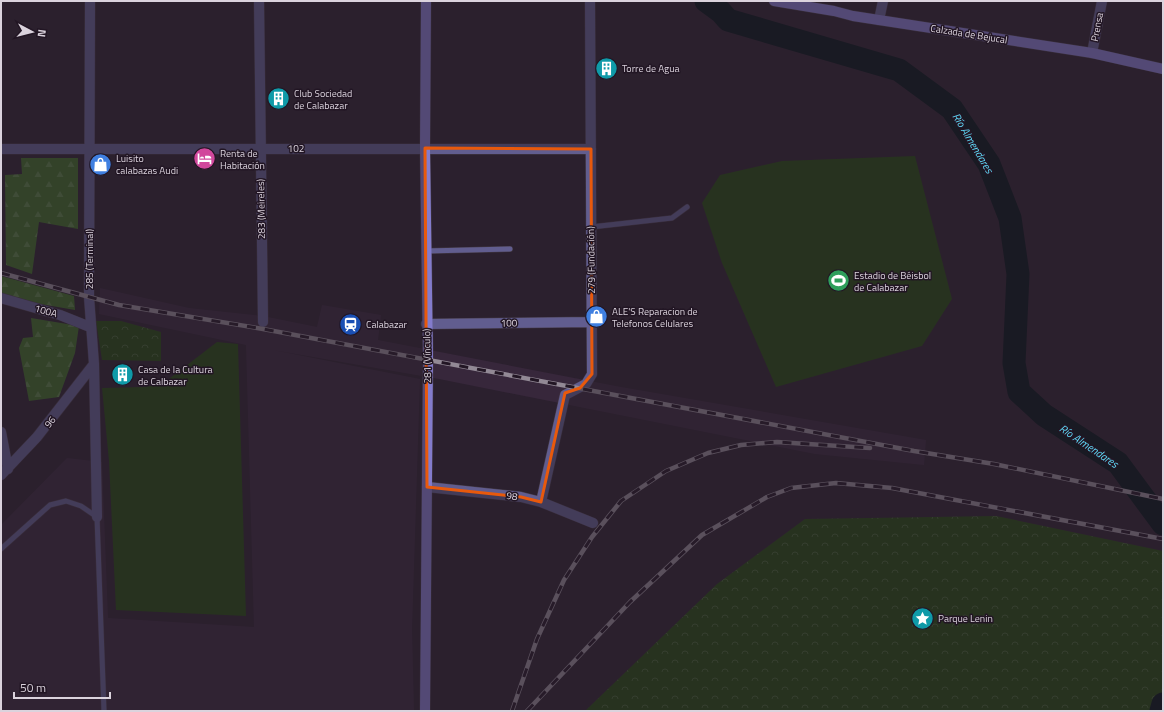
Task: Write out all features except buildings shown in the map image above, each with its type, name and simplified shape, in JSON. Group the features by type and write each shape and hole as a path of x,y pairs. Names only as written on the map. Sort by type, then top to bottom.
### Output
{"main road":[{"name":"281 (Vínculo)","path":"425,711 427,487 425,148 426,1"},
{"name":"Calzada de Bejucal","path":"774,1 879,20 1092,53 1163,69"}],"street":[{"name":"285 (Terminal)","path":"90,1 88,149 90,327 94,364 98,517"},
{"name":"283 (Meireles)","path":"259,1 263,322"},
{"name":"279 (Fundación)","path":"541,502 565,395 586,384 592,374 590,227 590,1"},
{"path":"879,20 882,1"},
{"name":"Prensa","path":"1092,53 1102,1"},
{"name":"102","path":"1,149 591,149"},
{"name":"100A","path":"1,298 60,315 90,327"},
{"name":"100","path":"426,324 592,322"},
{"name":"96","path":"5,472 46,426 94,364"},
{"path":"1,432 5,472"},
{"name":"98","path":"427,487 521,497 541,502 593,523"}],"lane":[{"path":"590,227 672,218 687,207"},
{"path":"426,251 510,249"},
{"path":"1,549 50,505 66,502 82,506 98,517 104,711"}],"highlighted area":[{"path":"425,148 591,149 592,374 580,388 565,393 541,502 521,497 427,487"}],"shaded area":[{"path":"100,288 189,308 263,316 317,327 322,305 381,315 378,340 621,387 926,440 924,465 815,454 439,379 273,350 420,379 412,629 414,711 1,711 1,525 67,458 102,462 108,618 254,627 246,345 99,314"}],"green space":[{"name":"Estadio de Béisbol de Calabazar","path":"915,156 952,299 922,346 776,387 722,263 702,203 720,175 782,161"},
{"path":"21,158 78,158 78,229 39,222 32,274 6,265 5,175 22,174"},
{"path":"1,276 74,296 75,310 29,302 1,293"},
{"path":"31,318 79,326 75,353 59,397 29,401 19,348 23,338 33,337"},
{"path":"96,321 121,321 161,332 161,361 102,360"},
{"path":"217,342 238,344 246,616 116,610 109,461 102,388 161,385"},
{"name":"Parque Lenin","path":"996,516 1163,551 1163,711 585,711 717,584 805,519"}],"waterway":[{"name":"Río Almendares","path":"706,1 721,12 728,20 899,70 952,109 989,164 1010,218 1018,274 1014,363 1019,392 1044,415 1118,463 1163,524"},
{"name":"Río Almendares","path":"1161,711 1163,704"}],"railway":[{"path":"1,273 119,305 263,329 914,451 994,464 1163,499"},
{"path":"512,711 537,639 564,580 592,537 621,501 666,471 708,453 741,445 777,442 870,448"},
{"path":"527,711 630,602 702,535 767,497 791,488 836,483 892,488 1163,539"}],"place":[{"name":"Torre de Agua","path":"607,68"},
{"name":"Club Sociedad de Calabazar","path":"279,99"},
{"name":"Renta de Habitación","path":"204,159"},
{"name":"Luisito calabazas Audi","path":"101,164"},
{"name":"Estadio de Béisbol de Calabazar","path":"839,281"},
{"name":"ALE'S Reparacion de Telefonos Celulares","path":"596,317"},
{"name":"Calabazar","path":"350,324"},
{"name":"Casa de la Cultura de Calbazar","path":"122,375"},
{"name":"Parque Lenin","path":"922,618"}]}
